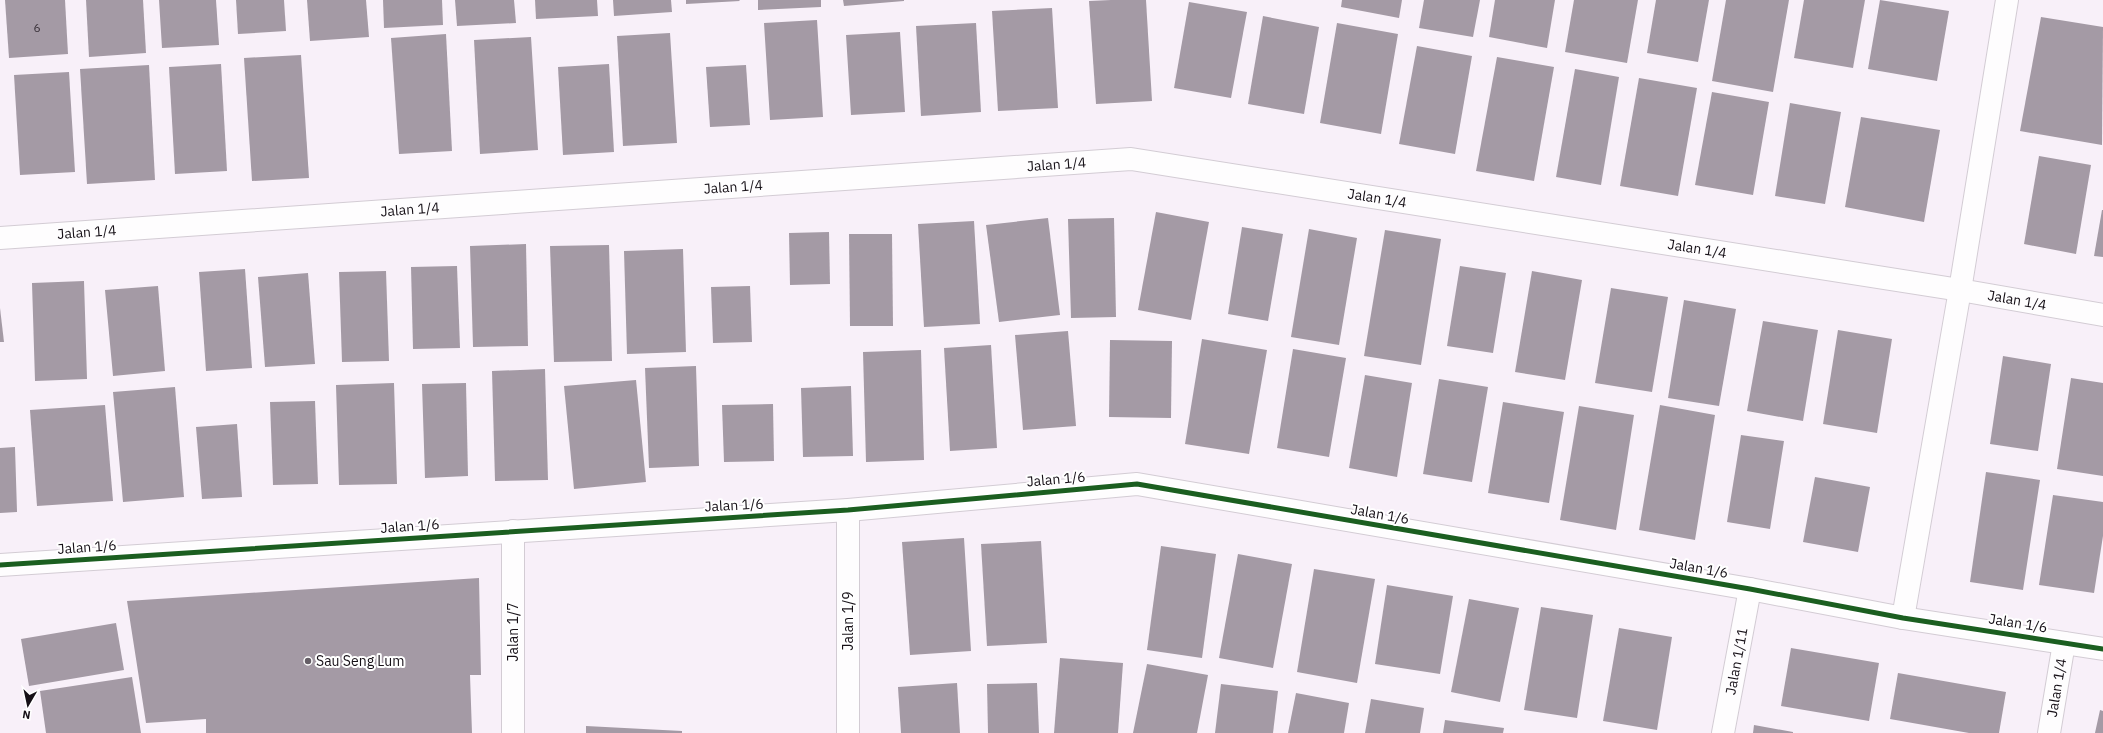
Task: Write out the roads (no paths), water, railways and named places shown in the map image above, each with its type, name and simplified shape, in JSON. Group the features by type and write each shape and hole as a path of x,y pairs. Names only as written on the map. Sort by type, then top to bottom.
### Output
{"street":[{"path":"1903,618 1960,290 2008,0"},
{"name":"Jalan 1/4","path":"0,238 1131,159 1960,290 2103,315"},
{"name":"Jalan 1/6","path":"0,565 848,510 1137,484 1750,589 1903,618 2103,650"},
{"name":"Jalan 1/9","path":"848,510 848,733"},
{"name":"Jalan 1/7","path":"513,531 514,733"},
{"name":"Jalan 1/11","path":"1723,733 1750,589"},
{"name":"Jalan 1/4","path":"2049,733 2064,643"}],"place":[{"name":"Sau Seng Lum","path":"308,661"}]}
